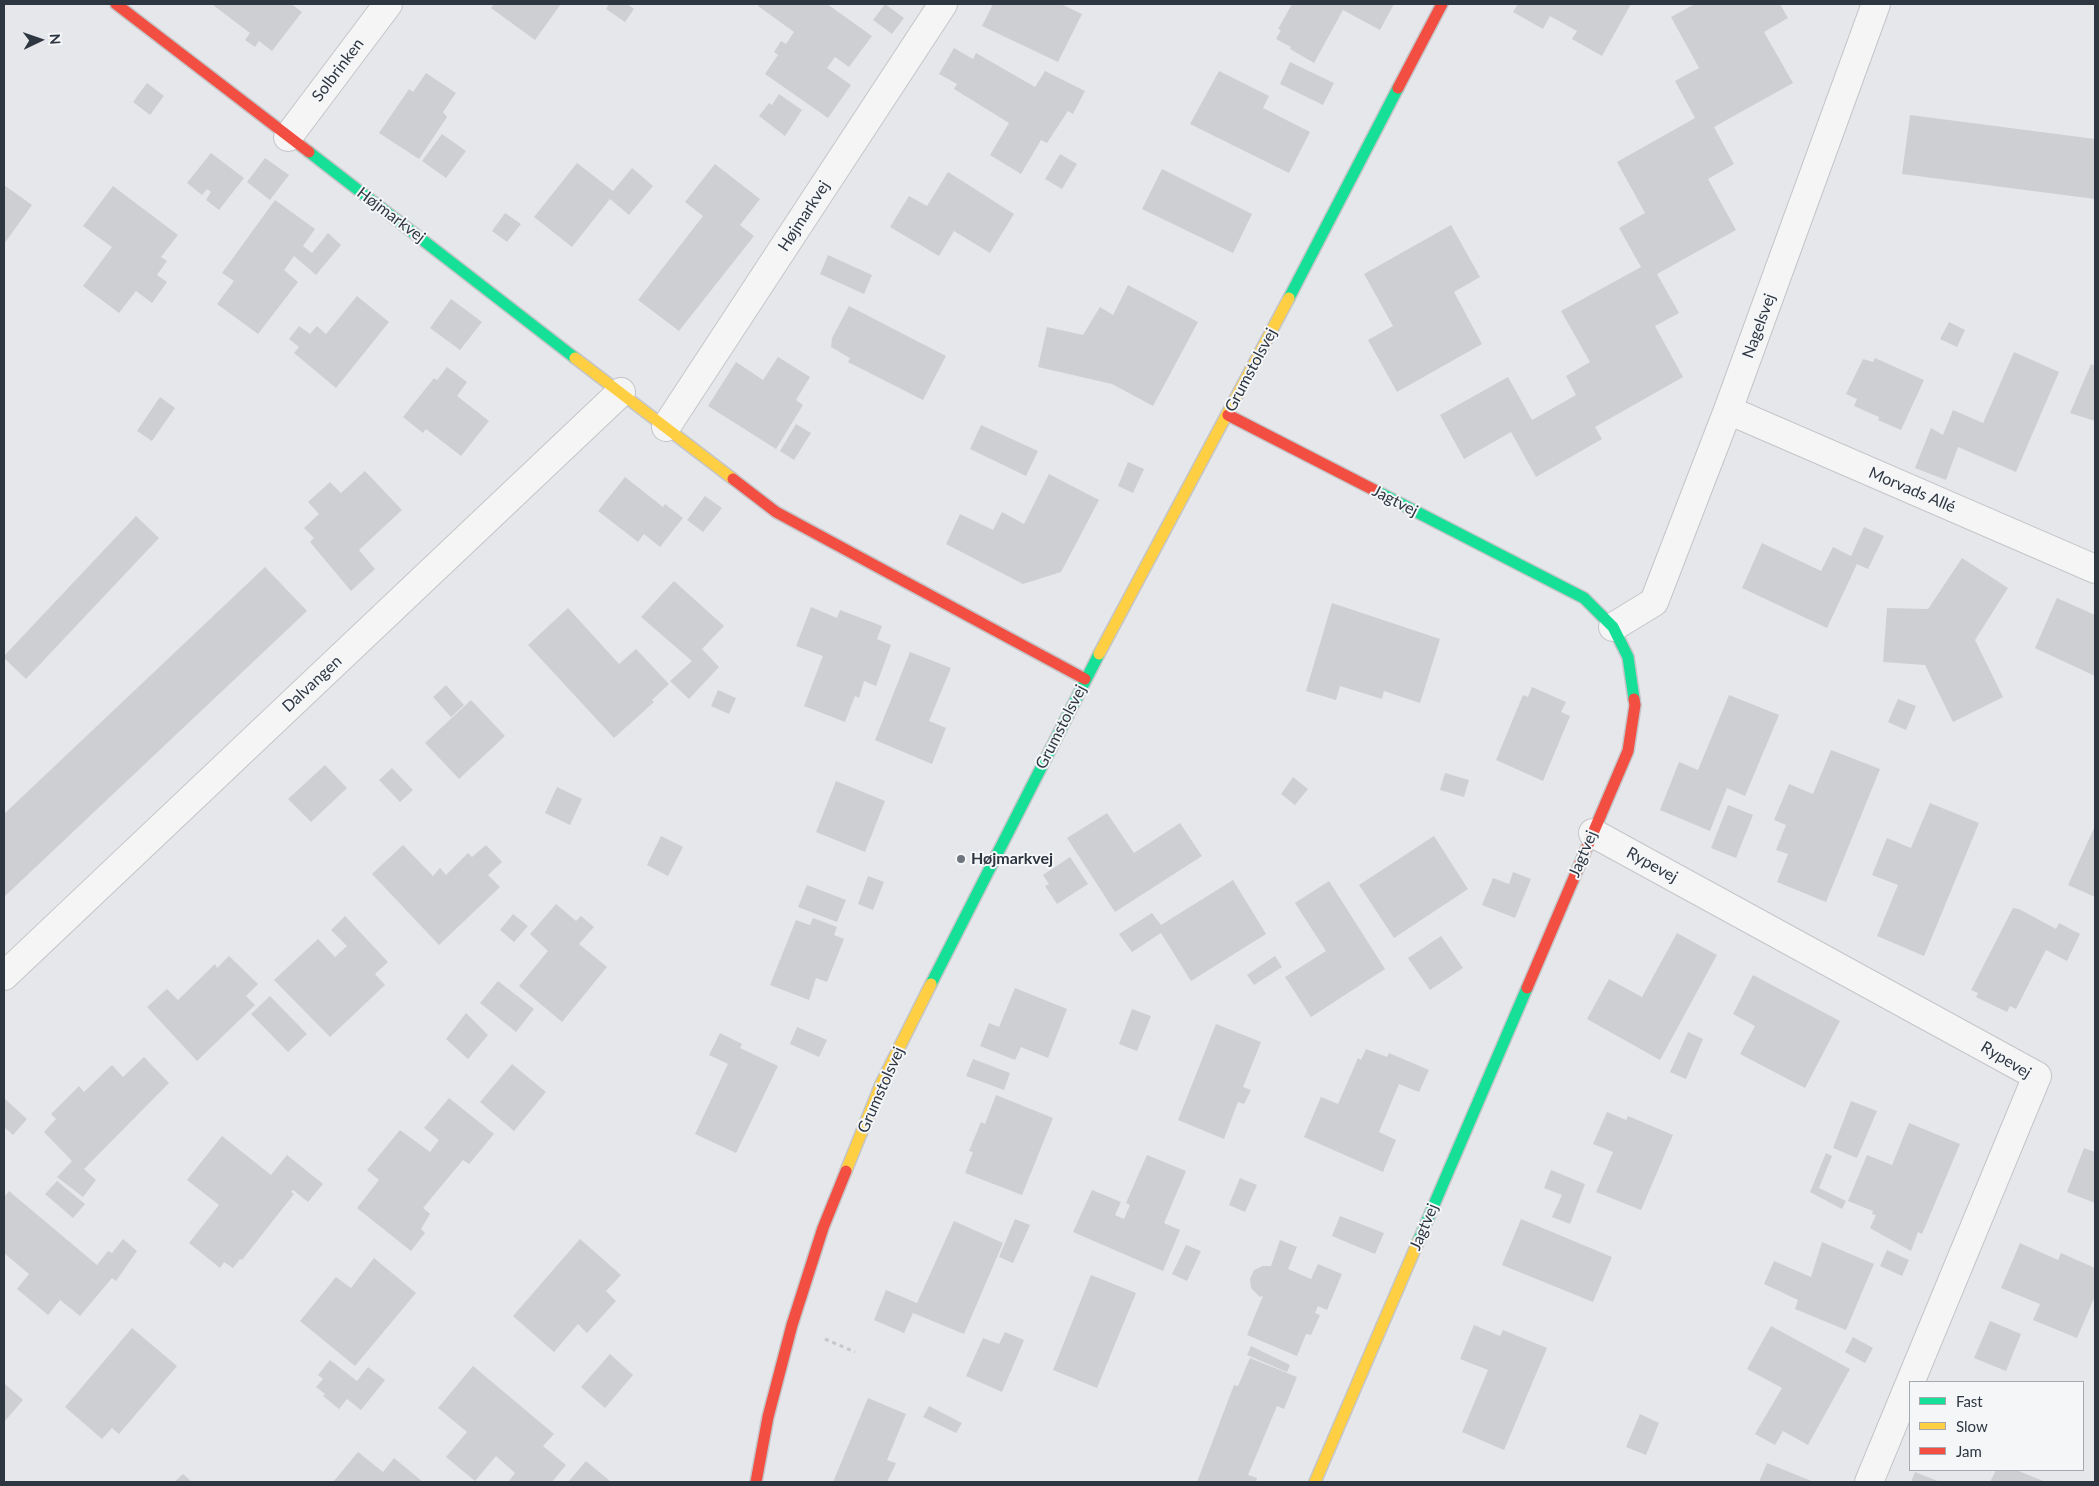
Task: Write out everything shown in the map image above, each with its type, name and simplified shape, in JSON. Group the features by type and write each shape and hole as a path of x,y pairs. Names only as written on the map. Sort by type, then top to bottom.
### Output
{"street":[{"name":"Højmarkvej","path":"116,4 776,512 1085,679"},
{"name":"Solbrinken","path":"288,137 388,4"},
{"name":"Højmarkvej","path":"666,427 943,4"},
{"name":"Grumstolsvej","path":"756,1482 768,1416 792,1325 823,1228 881,1084 1085,679 1228,415 1442,4"},
{"name":"Nagelsvej","path":"1613,627 1654,602 1728,410 1876,4"},
{"name":"Dalvangen","path":"4,976 621,392"},
{"name":"Morvads Allé","path":"1728,410 2095,569"},
{"name":"Jagtvej","path":"1228,415 1584,598 1613,627 1628,657 1635,705 1628,751 1315,1482"},
{"name":"Rypevej","path":"1593,833 2037,1076 1911,1381"},
{"name":"Rypevej","path":"1869,1482 1909,1385"}],"building":[{"path":"214,4 291,4 302,12 272,51 259,41 255,47 245,40 250,33"},
{"path":"494,4 561,4 535,40 491,8"},
{"path":"609,4 627,4 634,9 625,22 606,9"},
{"path":"759,4 827,4 872,36 849,67 835,57 827,68 851,85 828,118 765,74 778,55 774,52 781,41 786,44 794,32 758,6"},
{"path":"885,4 904,18 892,34 873,20"},
{"path":"993,4 1061,4 1082,14 1058,62 982,26"},
{"path":"1292,4 1394,4 1380,30 1343,10 1314,63 1276,39 1281,30 1278,29"},
{"path":"1518,4 1631,4 1602,56 1572,39 1577,31 1550,16 1543,29 1513,12"},
{"path":"1695,4 1780,4 1788,18 1764,32 1793,83 1714,127 1734,164 1708,179 1736,230 1657,274 1679,313 1655,326 1683,377 1595,427 1602,439 1536,477 1511,432 1464,459 1440,415 1508,377 1532,420 1576,395 1566,376 1590,362 1561,311 1641,267 1619,228 1645,213 1617,162 1695,118 1675,81 1699,68 1671,17"},
{"path":"954,48 973,59 976,53 1035,87 1045,71 1085,91 1073,114 1068,111 1047,143 1041,140 1021,174 990,155 1009,123 954,89 957,84 939,74"},
{"path":"1290,62 1334,83 1323,105 1280,84"},
{"path":"1219,71 1269,96 1263,108 1310,132 1289,173 1190,124"},
{"path":"426,73 456,93 443,112 447,117 419,159 379,133 409,89 413,92"},
{"path":"147,83 164,96 150,115 133,102"},
{"path":"779,94 802,110 785,136 759,116 769,103 772,105"},
{"path":"1910,115 2095,139 2095,199 1902,174"},
{"path":"442,134 466,151 446,178 422,161"},
{"path":"211,153 244,178 219,210 206,200 211,192 207,189 202,195 187,183"},
{"path":"1060,154 1077,164 1062,189 1045,179"},
{"path":"265,158 289,175 270,200 247,182"},
{"path":"577,163 613,191 632,168 653,186 629,215 610,199 572,247 534,217"},
{"path":"715,164 760,199 740,225 754,236 679,331 638,300 703,216 685,202"},
{"path":"1162,169 1252,214 1233,253 1142,209"},
{"path":"948,172 1014,214 990,253 954,231 939,256 890,227 909,196 927,206"},
{"path":"4,185 32,205 4,244"},
{"path":"113,186 178,235 161,257 167,261 157,275 167,282 152,303 136,291 119,313 83,286 112,247 83,226"},
{"path":"275,200 315,229 303,246 312,253 328,233 341,245 316,275 294,256 284,270 298,282 258,334 217,304 234,281 222,273"},
{"path":"505,213 521,224 507,242 492,231"},
{"path":"1451,225 1480,277 1454,292 1482,344 1397,392 1368,340 1393,326 1364,274"},
{"path":"828,255 872,275 864,294 820,274"},
{"path":"1128,285 1198,322 1153,406 1112,384 1038,367 1047,327 1083,335 1100,307 1113,315"},
{"path":"357,296 389,322 336,388 294,353 299,347 289,339 299,326 310,334 317,326 326,334"},
{"path":"451,299 482,322 460,350 430,328"},
{"path":"849,306 946,356 923,400 848,362 850,358 831,347 832,338"},
{"path":"1949,322 1965,330 1957,347 1940,339"},
{"path":"2014,352 2059,372 2016,472 1958,447 1946,480 1915,468 1931,428 1943,435 1953,410 1983,423"},
{"path":"778,357 810,377 796,400 803,405 776,449 708,406 736,362 763,380"},
{"path":"1875,358 1924,380 1901,430 1878,420 1879,417 1854,406 1857,399 1846,394 1863,359 1873,362"},
{"path":"2091,364 2095,366 2095,421 2070,413"},
{"path":"447,367 467,382 457,396 489,421 461,456 426,429 423,433 403,417 434,378 437,380"},
{"path":"160,397 175,408 152,441 137,431"},
{"path":"796,424 811,433 794,460 780,451"},
{"path":"981,425 1038,451 1026,476 970,449"},
{"path":"1128,462 1144,469 1133,493 1118,486"},
{"path":"365,471 402,510 359,550 375,569 351,591 310,542 314,538 304,528 319,514 308,502 330,482 341,493"},
{"path":"1049,474 1099,500 1061,572 1023,584 946,544 960,514 993,530 1002,512 1024,524"},
{"path":"625,477 663,507 665,504 683,518 660,547 644,534 638,542 598,511"},
{"path":"705,496 722,508 703,532 687,520"},
{"path":"136,516 159,538 26,679 4,656"},
{"path":"1864,527 1884,536 1868,569 1857,564 1827,628 1742,588 1762,543 1821,571 1833,547 1851,556"},
{"path":"1962,558 2008,588 1975,640 2003,697 1953,722 1925,665 1883,662 1887,608 1928,609"},
{"path":"265,567 307,611 4,897 4,814"},
{"path":"674,581 724,626 702,649 719,667 689,699 670,681 692,661 641,617"},
{"path":"2057,598 2095,615 2095,676 2035,648"},
{"path":"1332,603 1440,639 1420,703 1384,691 1382,699 1340,686 1336,700 1306,691"},
{"path":"811,607 837,618 840,610 882,626 877,639 891,645 876,686 864,681 859,698 855,696 845,722 804,706 823,656 796,646"},
{"path":"568,608 619,664 636,649 669,684 652,700 654,702 614,738 528,645"},
{"path":"910,652 951,668 929,721 946,728 932,764 875,740"},
{"path":"446,685 464,705 451,717 433,697"},
{"path":"1532,687 1566,702 1561,712 1570,716 1543,781 1496,760 1523,695 1528,697"},
{"path":"718,690 736,698 729,714 711,706"},
{"path":"1729,695 1779,715 1745,796 1727,788 1710,831 1660,810 1679,762 1698,770"},
{"path":"1898,699 1916,706 1906,730 1888,722"},
{"path":"471,700 505,736 459,779 425,743"},
{"path":"1831,750 1880,769 1826,902 1777,882 1788,854 1776,850 1786,825 1774,820 1789,784 1813,794"},
{"path":"325,765 347,788 311,822 288,799"},
{"path":"392,768 413,790 400,802 379,780"},
{"path":"1445,773 1469,780 1464,797 1440,790"},
{"path":"1293,777 1308,789 1295,805 1281,794"},
{"path":"836,781 885,801 865,852 816,832"},
{"path":"557,787 582,799 570,825 545,813"},
{"path":"1930,803 1979,823 1924,956 1877,936 1898,885 1872,875 1887,838 1911,848"},
{"path":"1728,805 1753,815 1736,858 1711,848"},
{"path":"1107,813 1134,853 1180,823 1202,856 1115,912 1067,838"},
{"path":"2095,826 2095,897 2068,885"},
{"path":"661,836 683,847 668,876 647,865"},
{"path":"1434,836 1468,889 1394,938 1359,885"},
{"path":"403,845 433,876 440,868 446,875 468,853 472,857 486,845 502,862 488,875 500,887 439,945 372,874"},
{"path":"1070,857 1088,884 1057,904 1045,886 1049,884 1043,875"},
{"path":"1513,872 1531,879 1515,918 1482,905 1493,878 1509,884"},
{"path":"868,876 884,882 873,910 858,904"},
{"path":"1233,880 1266,934 1191,981 1161,933 1132,952 1119,934 1152,913 1161,925"},
{"path":"1329,881 1385,969 1311,1017 1285,977 1326,951 1295,903"},
{"path":"807,885 846,900 837,922 798,907"},
{"path":"556,904 576,921 581,916 594,927 579,944 607,967 562,1022 519,986 548,951 530,934"},
{"path":"2013,908 2019,909 2056,929 2059,923 2080,934 2067,961 2046,950 2016,1009 2010,1006 2007,1012 1976,997 1978,993 1971,990"},
{"path":"513,914 528,926 514,942 500,930"},
{"path":"345,916 388,962 375,974 385,985 330,1037 274,980 318,939 335,957 347,946 331,930"},
{"path":"813,918 837,927 834,935 844,939 827,982 816,978 809,1000 770,985 796,920 810,925"},
{"path":"1677,933 1717,955 1660,1060 1587,1019 1609,979 1642,997"},
{"path":"1441,936 1463,968 1430,990 1408,958"},
{"path":"229,956 258,984 246,996 255,1005 197,1061 147,1007 167,989 178,1000 215,964 217,968"},
{"path":"1275,956 1282,967 1254,985 1247,975"},
{"path":"1753,975 1840,1021 1805,1088 1740,1054 1755,1026 1733,1014"},
{"path":"498,981 534,1009 516,1032 480,1003"},
{"path":"1015,988 1067,1009 1048,1058 1021,1047 1015,1060 980,1046 989,1023 999,1027"},
{"path":"270,996 307,1034 288,1052 251,1014"},
{"path":"1132,1009 1151,1016 1137,1051 1119,1044"},
{"path":"466,1013 488,1035 468,1059 446,1039"},
{"path":"1216,1024 1261,1042 1243,1087 1251,1090 1244,1104 1238,1102 1224,1139 1178,1120"},
{"path":"797,1027 827,1040 819,1057 790,1044"},
{"path":"1688,1032 1703,1039 1686,1079 1670,1072"},
{"path":"720,1033 742,1044 740,1048 778,1066 736,1153 695,1134 728,1064 709,1055"},
{"path":"1366,1049 1387,1057 1389,1053 1429,1070 1419,1092 1399,1084 1379,1132 1396,1140 1383,1172 1304,1137 1321,1097 1338,1104 1358,1058 1361,1060"},
{"path":"144,1057 169,1083 84,1169 96,1180 83,1197 57,1177 72,1161 44,1132 56,1119 51,1114 79,1086 84,1092 112,1065 123,1077"},
{"path":"973,1059 1010,1073 1004,1090 966,1076"},
{"path":"512,1064 546,1092 514,1131 480,1102"},
{"path":"996,1095 1053,1118 1022,1195 965,1173 973,1152 969,1151 981,1122 985,1124"},
{"path":"4,1098 27,1119 13,1135 4,1127"},
{"path":"449,1098 494,1134 469,1164 463,1160 423,1208 430,1214 421,1229 425,1233 411,1251 357,1208 379,1180 367,1170 400,1130 430,1152 439,1140 424,1128"},
{"path":"1851,1101 1877,1111 1857,1158 1833,1148"},
{"path":"1607,1112 1626,1120 1628,1116 1673,1135 1641,1210 1596,1192 1613,1152 1593,1144"},
{"path":"1909,1123 1960,1144 1922,1234 1918,1232 1911,1251 1870,1228 1876,1215 1872,1214 1873,1211 1848,1201 1867,1155 1892,1165"},
{"path":"222,1136 271,1175 287,1155 323,1184 308,1202 293,1190 291,1192 294,1194 242,1260 240,1259 233,1268 224,1262 220,1268 189,1243 219,1205 187,1180"},
{"path":"2084,1148 2095,1152 2095,1203 2067,1192"},
{"path":"1826,1153 1832,1156 1819,1188 1846,1201 1842,1209 1810,1192"},
{"path":"1147,1155 1186,1171 1164,1223 1180,1230 1163,1271 1073,1232 1092,1190 1121,1202 1115,1215 1124,1219 1130,1205 1126,1203"},
{"path":"1551,1170 1585,1184 1570,1224 1552,1217 1562,1195 1544,1188"},
{"path":"1240,1178 1257,1185 1245,1212 1229,1205"},
{"path":"57,1181 85,1204 73,1218 45,1194"},
{"path":"9,1191 97,1265 108,1251 112,1253 123,1239 137,1251 116,1281 112,1278 80,1316 60,1300 48,1315 17,1289 29,1274 4,1253 4,1197"},
{"path":"1340,1216 1384,1233 1375,1254 1332,1236"},
{"path":"1015,1219 1030,1225 1013,1263 999,1257"},
{"path":"1521,1219 1612,1257 1593,1302 1502,1265"},
{"path":"954,1221 1003,1243 964,1334 913,1313 904,1333 874,1320 886,1290 917,1303"},
{"path":"580,1239 621,1275 606,1291 616,1301 587,1333 578,1324 554,1352 513,1316"},
{"path":"1280,1240 1297,1247 1288,1269 1311,1279 1318,1264 1342,1274 1327,1310 1318,1306 1315,1313 1320,1315 1311,1335 1306,1334 1297,1356 1247,1335 1263,1296 1260,1297 1251,1288 1250,1279 1254,1270 1263,1266 1271,1266"},
{"path":"1822,1242 1874,1264 1846,1330 1795,1309 1798,1300 1764,1284 1774,1261 1811,1277"},
{"path":"2020,1243 2058,1260 2061,1253 2095,1268 2095,1296 2077,1338 2033,1320 2040,1304 2001,1288"},
{"path":"1186,1245 1201,1251 1187,1281 1172,1274"},
{"path":"1887,1250 1909,1260 1902,1276 1880,1266"},
{"path":"374,1258 416,1293 355,1366 300,1321 336,1277 351,1288"},
{"path":"1091,1275 1136,1293 1097,1388 1053,1370"},
{"path":"1990,1321 2021,1334 2006,1371 1974,1358"},
{"path":"1474,1325 1500,1336 1503,1330 1547,1348 1504,1450 1462,1432 1488,1370 1460,1359"},
{"path":"1771,1326 1850,1369 1808,1445 1783,1431 1775,1445 1755,1434 1782,1388 1747,1369"},
{"path":"132,1328 177,1366 119,1434 112,1428 102,1439 65,1407"},
{"path":"1005,1332 1024,1340 1002,1392 966,1376 983,1338 999,1344"},
{"path":"1853,1337 1873,1348 1865,1363 1845,1352"},
{"path":"1251,1346 1290,1365 1287,1372 1247,1355"},
{"path":"610,1354 633,1375 605,1408 581,1387"},
{"path":"1250,1358 1297,1377 1284,1409 1277,1406 1248,1475 1257,1478 1256,1482 1197,1482 1234,1385 1238,1386"},
{"path":"330,1360 357,1381 368,1367 385,1380 361,1410 347,1399 339,1409 323,1396 325,1394 316,1387 323,1379 318,1375"},
{"path":"473,1366 554,1434 543,1446 566,1465 552,1482 511,1482 509,1481 515,1473 496,1456 475,1481 446,1457 467,1432 438,1408"},
{"path":"4,1383 23,1400 4,1422"},
{"path":"868,1398 906,1414 887,1460 896,1463 887,1482 833,1482"},
{"path":"929,1406 962,1423 956,1433 923,1417"},
{"path":"1640,1414 1659,1423 1646,1455 1626,1447"},
{"path":"358,1452 383,1472 394,1458 423,1482 333,1482"},
{"path":"586,1461 611,1482 568,1482"},
{"path":"1767,1463 1814,1482 1759,1482"},
{"path":"1996,1471 2018,1471 2046,1482 1990,1482"},
{"path":"1915,1472 1940,1482 1911,1482"},
{"path":"183,1474 192,1482 174,1482"}],"traffic: fast":[{"path":"1289,298 1398,88"},
{"path":"309,152 575,358"},
{"path":"1376,491 1584,598 1613,627 1628,657 1634,699"},
{"path":"931,984 1099,654"},
{"path":"1418,1242 1527,988"}],"traffic: slow":[{"path":"1099,654 1289,298"},
{"path":"575,358 733,479"},
{"path":"846,1171 881,1084 931,984"},
{"path":"1315,1482 1418,1242"}],"traffic: jam":[{"path":"116,4 309,152"},
{"path":"1398,88 1442,4"},
{"path":"1228,415 1376,491"},
{"path":"733,479 776,512 1085,679"},
{"path":"1527,988 1628,751 1635,705 1634,699"},
{"path":"756,1482 768,1417 792,1325 823,1228 846,1171"}],"place":[{"name":"Højmarkvej","path":"961,859"}]}
